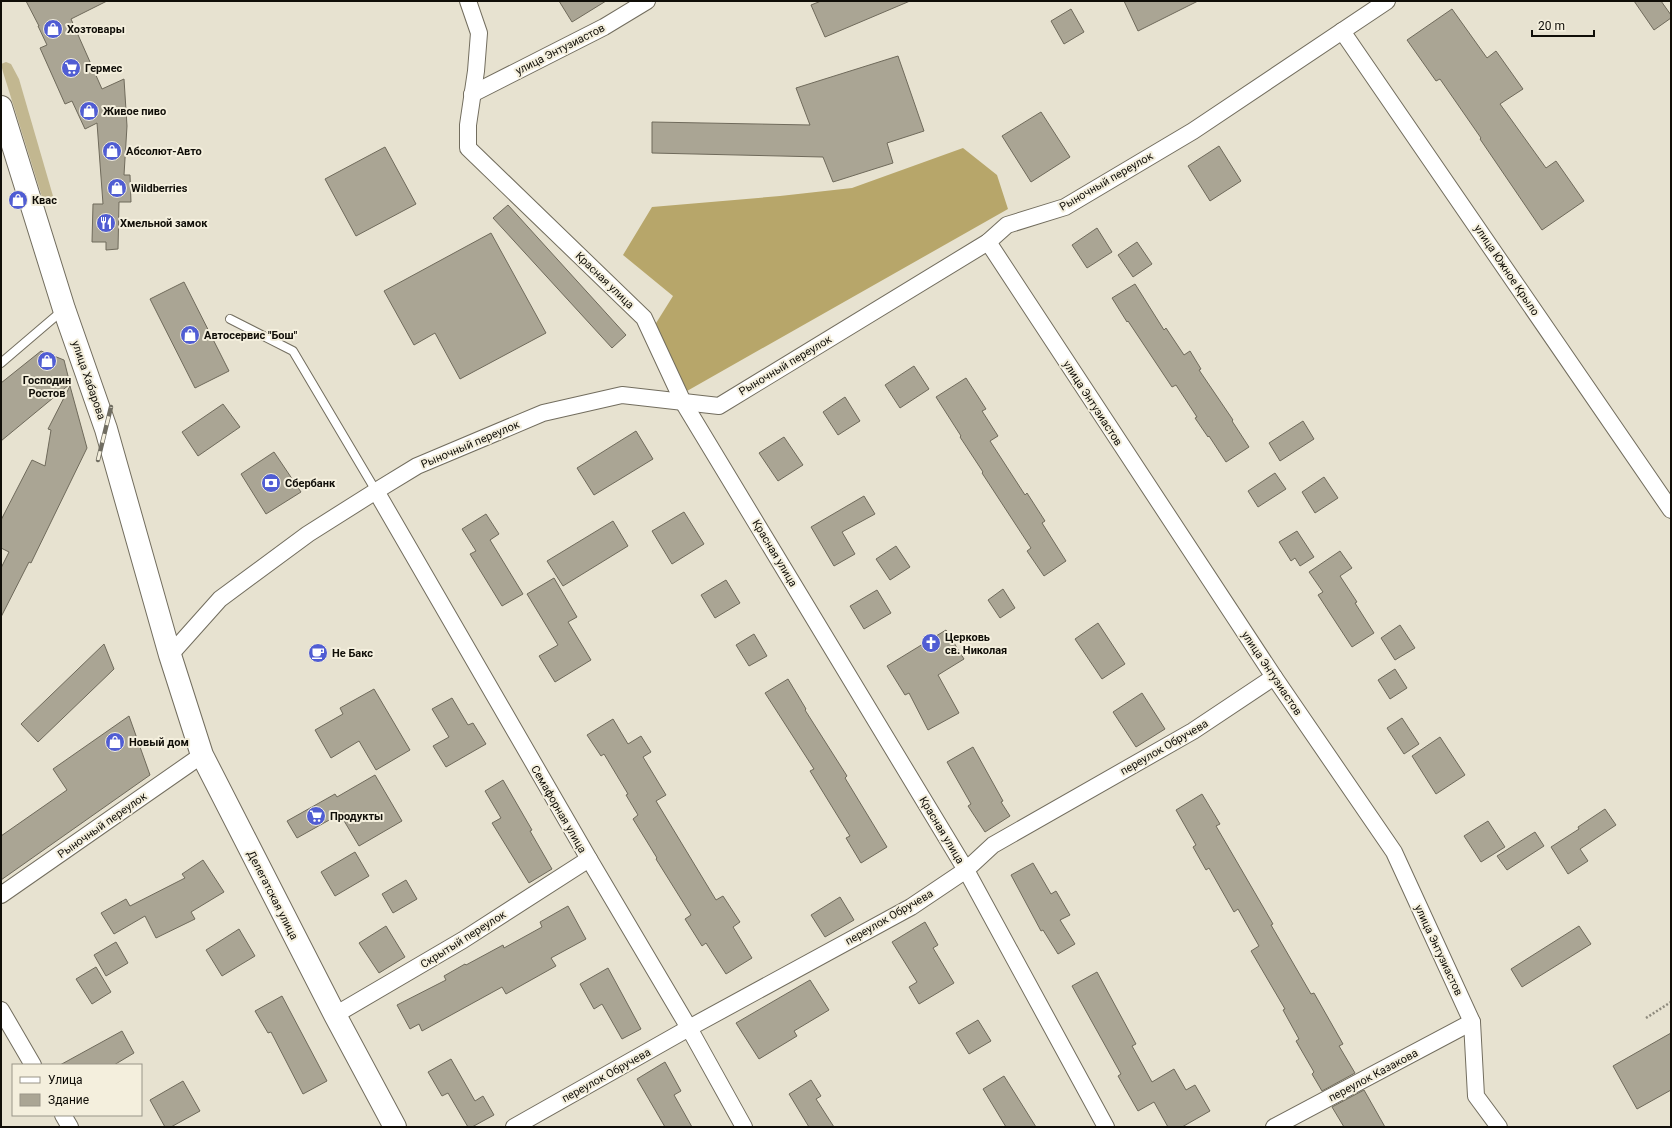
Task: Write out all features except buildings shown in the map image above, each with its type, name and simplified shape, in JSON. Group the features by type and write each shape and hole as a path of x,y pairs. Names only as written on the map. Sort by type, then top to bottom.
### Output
{"main road":[{"name":"улица Хабарова","path":"1,107 64,309 106,430 170,655"},
{"name":"Делегатская улица","path":"170,655 202,755 335,1015 395,1127"}],"street":[{"name":"Красная улица","path":"468,1 479,33 476,71 468,125 468,148 644,318 683,402 966,870 1106,1127"},
{"name":"улица Энтузиастов","path":"472,94 604,28 647,1"},
{"name":"Рыночный переулок","path":"170,655 220,599 308,534 376,490 417,466 544,413 622,395 718,406 988,242 1007,225 1065,207 1186,135 1387,1"},
{"name":"улица Южное Крыло","path":"1342,31 1671,510"},
{"name":"улица Энтузиастов","path":"988,242 1274,678 1394,852 1472,1022 1476,1096 1499,1127"},
{"name":"Семафорная улица","path":"376,490 589,859 689,1028 744,1127"},
{"name":"переулок Обручева","path":"514,1127 689,1028 911,907 966,870 993,844 1193,731 1274,678"},
{"name":"Рыночный переулок","path":"1,895 202,755"},
{"name":"Скрытый переулок","path":"335,1015 463,940 589,859"},
{"path":"1,1010 32,1064"},
{"name":"переулок Казакова","path":"1274,1127 1472,1022"},
{"path":"64,1116 70,1127"}],"lane":[{"path":"1,363 64,309"},
{"path":"230,319 293,351 376,490"}],"path":[{"path":"1646,1018 1671,1002"}],"shaded area":[{"path":"6,62 11,64 19,79 53,196 43,200 3,72 1,64"},
{"path":"963,148 997,175 1008,209 687,391 653,328 673,296 623,255 652,207 852,188"}],"railway":[{"path":"98,460 111,407"}],"place":[{"name":"Хозтовары","path":"53,29"},
{"name":"Гермес","path":"71,68"},
{"name":"Живое пиво","path":"89,111"},
{"name":"Абсолют-Авто","path":"112,151"},
{"name":"Wildberries","path":"117,188"},
{"name":"Квас","path":"18,200"},
{"name":"Хмельной замок","path":"106,223"},
{"name":"Автосервис \"Бош\"","path":"190,335"},
{"name":"Господин Ростов","path":"47,361"},
{"name":"Сбербанк","path":"271,483"},
{"name":"Церковь св. Николая","path":"931,643"},
{"name":"Не Бакс","path":"318,653"},
{"name":"Новый дом","path":"115,742"},
{"name":"Продукты","path":"316,816"}]}
